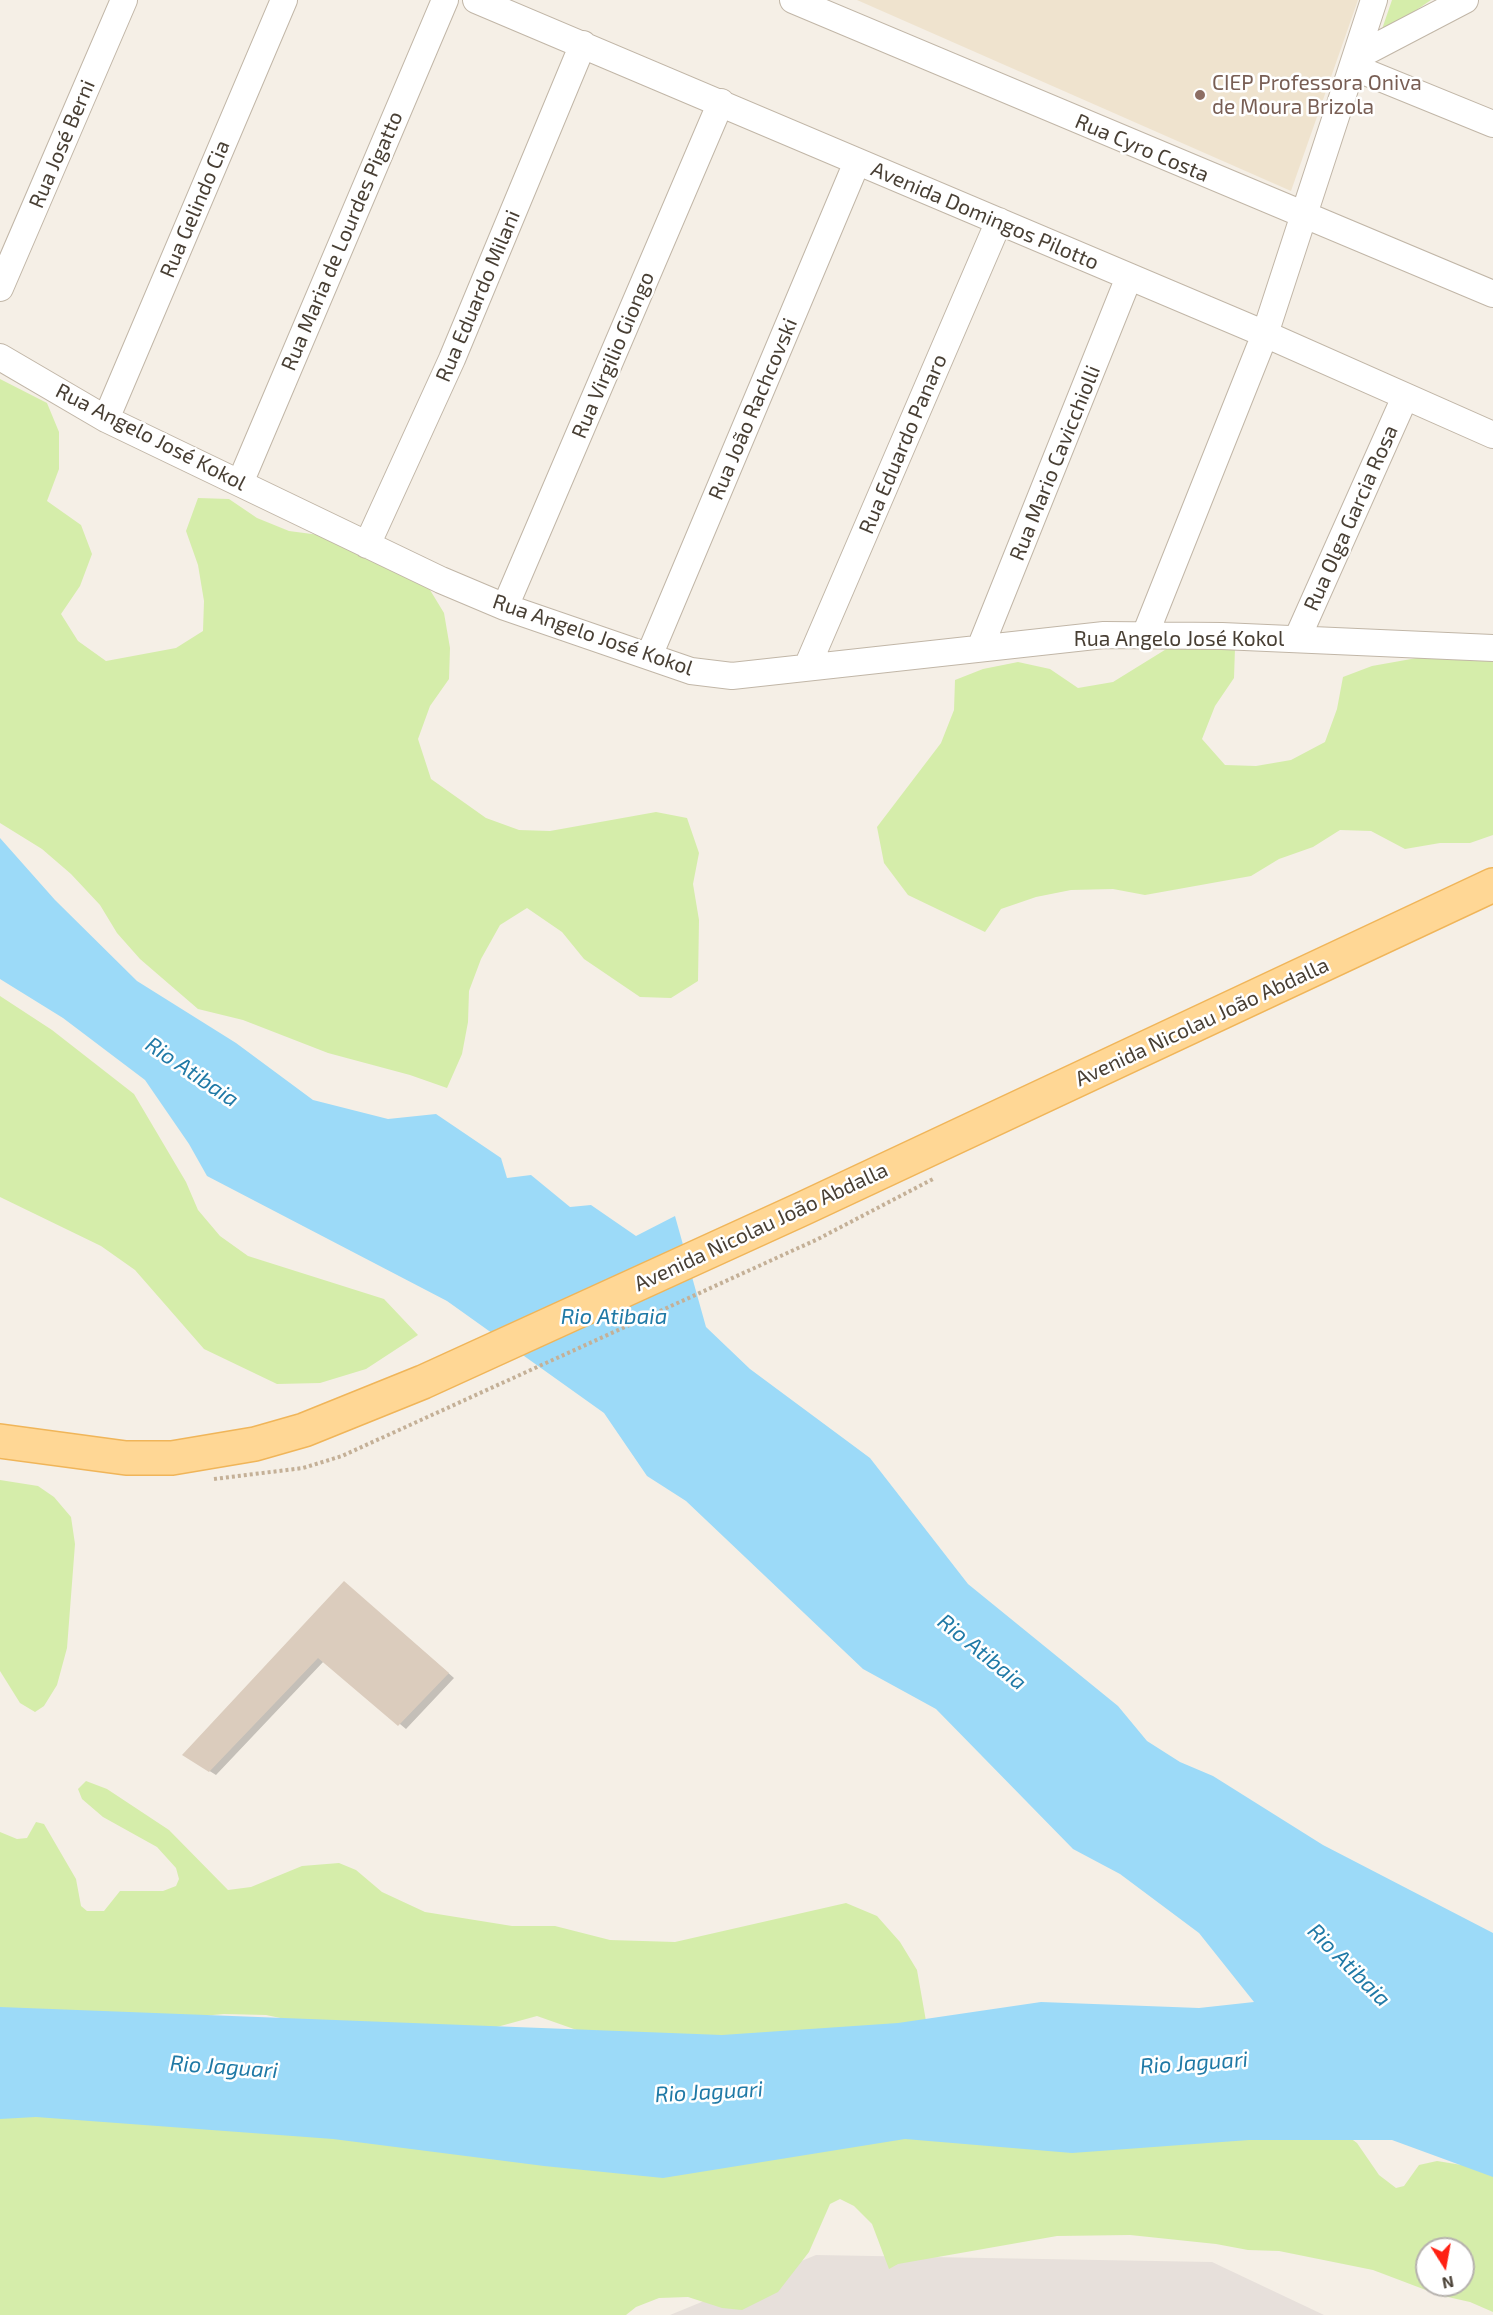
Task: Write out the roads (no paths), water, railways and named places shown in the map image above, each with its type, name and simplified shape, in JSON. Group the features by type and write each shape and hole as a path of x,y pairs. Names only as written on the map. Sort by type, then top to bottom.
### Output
{"main road":[{"name":"Avenida Nicolau João Abdalla","path":"0,1442 126,1458 172,1458 255,1444 304,1430 423,1382 802,1209 1493,885"}],"street":[{"name":"Rua José Berni","path":"0,288 124,0"},
{"name":"Rua Gelindo Cia","path":"106,418 284,0"},
{"name":"Rua Maria de Lourdes Pigatto","path":"240,483 445,0"},
{"name":"Avenida Domingos Pilotto","path":"476,0 999,220 1493,435"},
{"name":"Rua Cyro Costa","path":"792,0 1493,294"},
{"path":"1145,635 1265,334 1374,0"},
{"path":"1355,62 1465,0"},
{"name":"Rua Eduardo Milani","path":"367,545 452,359 583,44"},
{"path":"1355,62 1493,124"},
{"name":"Rua Virgilio Giongo","path":"505,607 721,102"},
{"name":"Rua João Rachcovski","path":"649,656 857,162"},
{"name":"Rua Eduardo Panaro","path":"807,667 999,220"},
{"name":"Rua Mario Cavicchiolli","path":"980,648 1129,277"},
{"name":"Rua Angelo José Kokol","path":"0,357 106,418 367,545 505,607 691,671 732,676 1104,635 1297,639 1493,648"},
{"name":"Rua Olga Garcia Rosa","path":"1297,639 1405,397"}],"water":[{"path":"0,838 55,900 137,981 236,1043 313,1100 388,1119 436,1114 501,1158 507,1178 531,1175 570,1207 591,1205 636,1236 675,1216 706,1327 750,1369 870,1458 968,1584 1118,1706 1147,1741 1180,1762 1213,1776 1323,1845 1493,1933 1493,2177 1392,2140 1249,2140 1072,2153 905,2139 663,2178 544,2166 333,2139 36,2117 0,2119 0,2007 722,2035 898,2023 1041,2002 1199,2008 1254,2002 1199,1933 1120,1874 1073,1849 936,1709 863,1669 686,1501 647,1476 604,1413 447,1301 207,1176 189,1144 145,1080 63,1018 0,979"}],"place":[{"name":"CIEP Professora Oniva de Moura Brizola","path":"1200,95"}],"water label":[{"name":"Rio Atibaia","path":"192,1072"},
{"name":"Rio Atibaia","path":"614,1317"},
{"name":"Rio Atibaia","path":"982,1652"},
{"name":"Rio Atibaia","path":"1349,1965"},
{"name":"Rio Jaguari","path":"1194,2063"},
{"name":"Rio Jaguari","path":"224,2067"},
{"name":"Rio Jaguari","path":"709,2092"}]}
